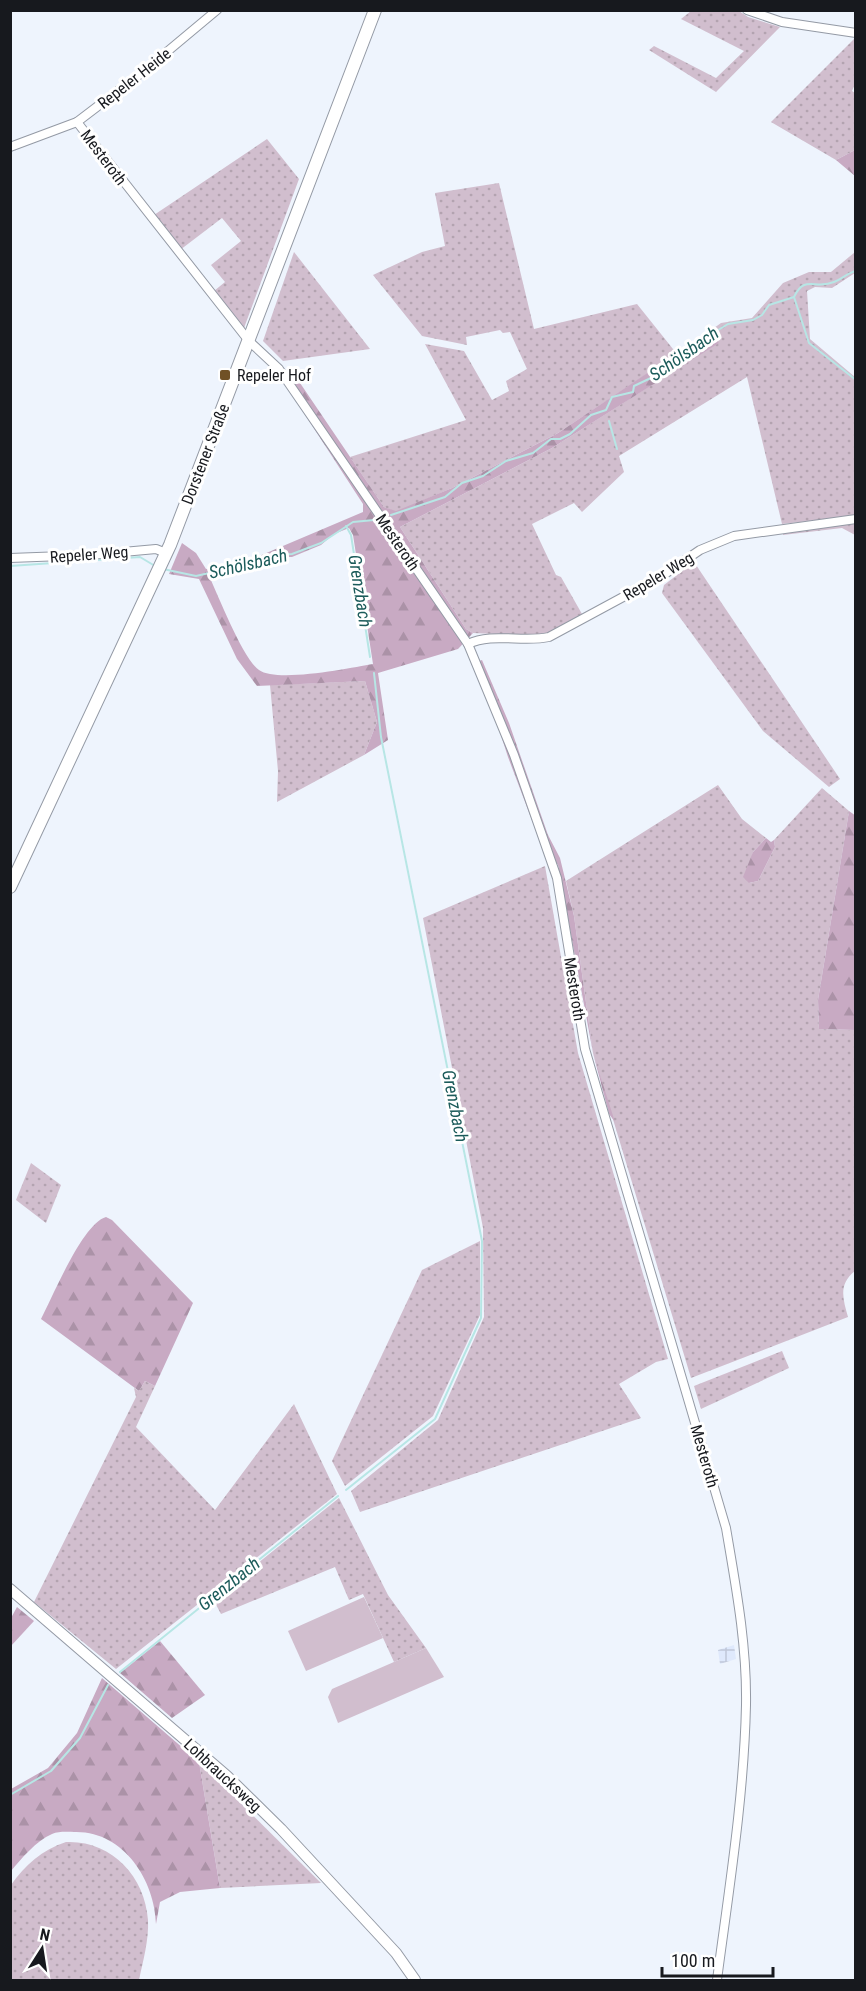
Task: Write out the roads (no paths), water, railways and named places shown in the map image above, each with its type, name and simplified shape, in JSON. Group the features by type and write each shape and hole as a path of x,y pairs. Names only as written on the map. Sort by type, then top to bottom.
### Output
{"main road":[{"name":"Dorstener Straße","path":"10,887 162,563 375,10"}],"street":[{"name":"Repeler Heide","path":"10,147 77,122 144,71 217,10"},
{"path":"747,10 782,22 855,33"},
{"name":"Mesteroth","path":"77,122 249,341 279,369 468,644 514,754 557,878 585,1049 726,1528 740,1609 746,1704 736,1837 717,1980"},
{"name":"Repeler Weg","path":"468,644 485,639 534,641 549,638 662,576 700,550 734,536 855,519"},
{"name":"Repeler Weg","path":"10,558 156,549 162,563"},
{"name":"Lohbraucksweg","path":"10,1589 227,1776 372,1927 403,1962 415,1980"}],"waterway":[{"name":"Schölsbach","path":"391,515 445,497 462,483 483,476 506,461 533,453 551,439 560,439 570,434 591,415 606,410 612,397 633,392 634,386 653,377 654,370 682,360 697,343 728,324 753,320 762,315 769,305 794,297 798,290 806,284 827,284 856,271"},
{"path":"794,297 809,343 856,380"},
{"path":"609,421 617,449"},
{"name":"Schölsbach","path":"163,569 196,576 261,561 273,555 292,554 321,543 353,522 374,520"},
{"name":"Grenzbach","path":"346,526 351,535 370,657"},
{"name":"Schölsbach","path":"10,566 140,557 155,566"},
{"name":"Grenzbach","path":"346,1490 435,1419 481,1318 482,1241 381,737 374,673"},
{"name":"Grenzbach","path":"120,1672 338,1496"},
{"name":"Grenzbach","path":"10,1795 51,1771 80,1738 108,1685"}],"place":[{"name":"Repeler Hof","path":"225,375"}]}
